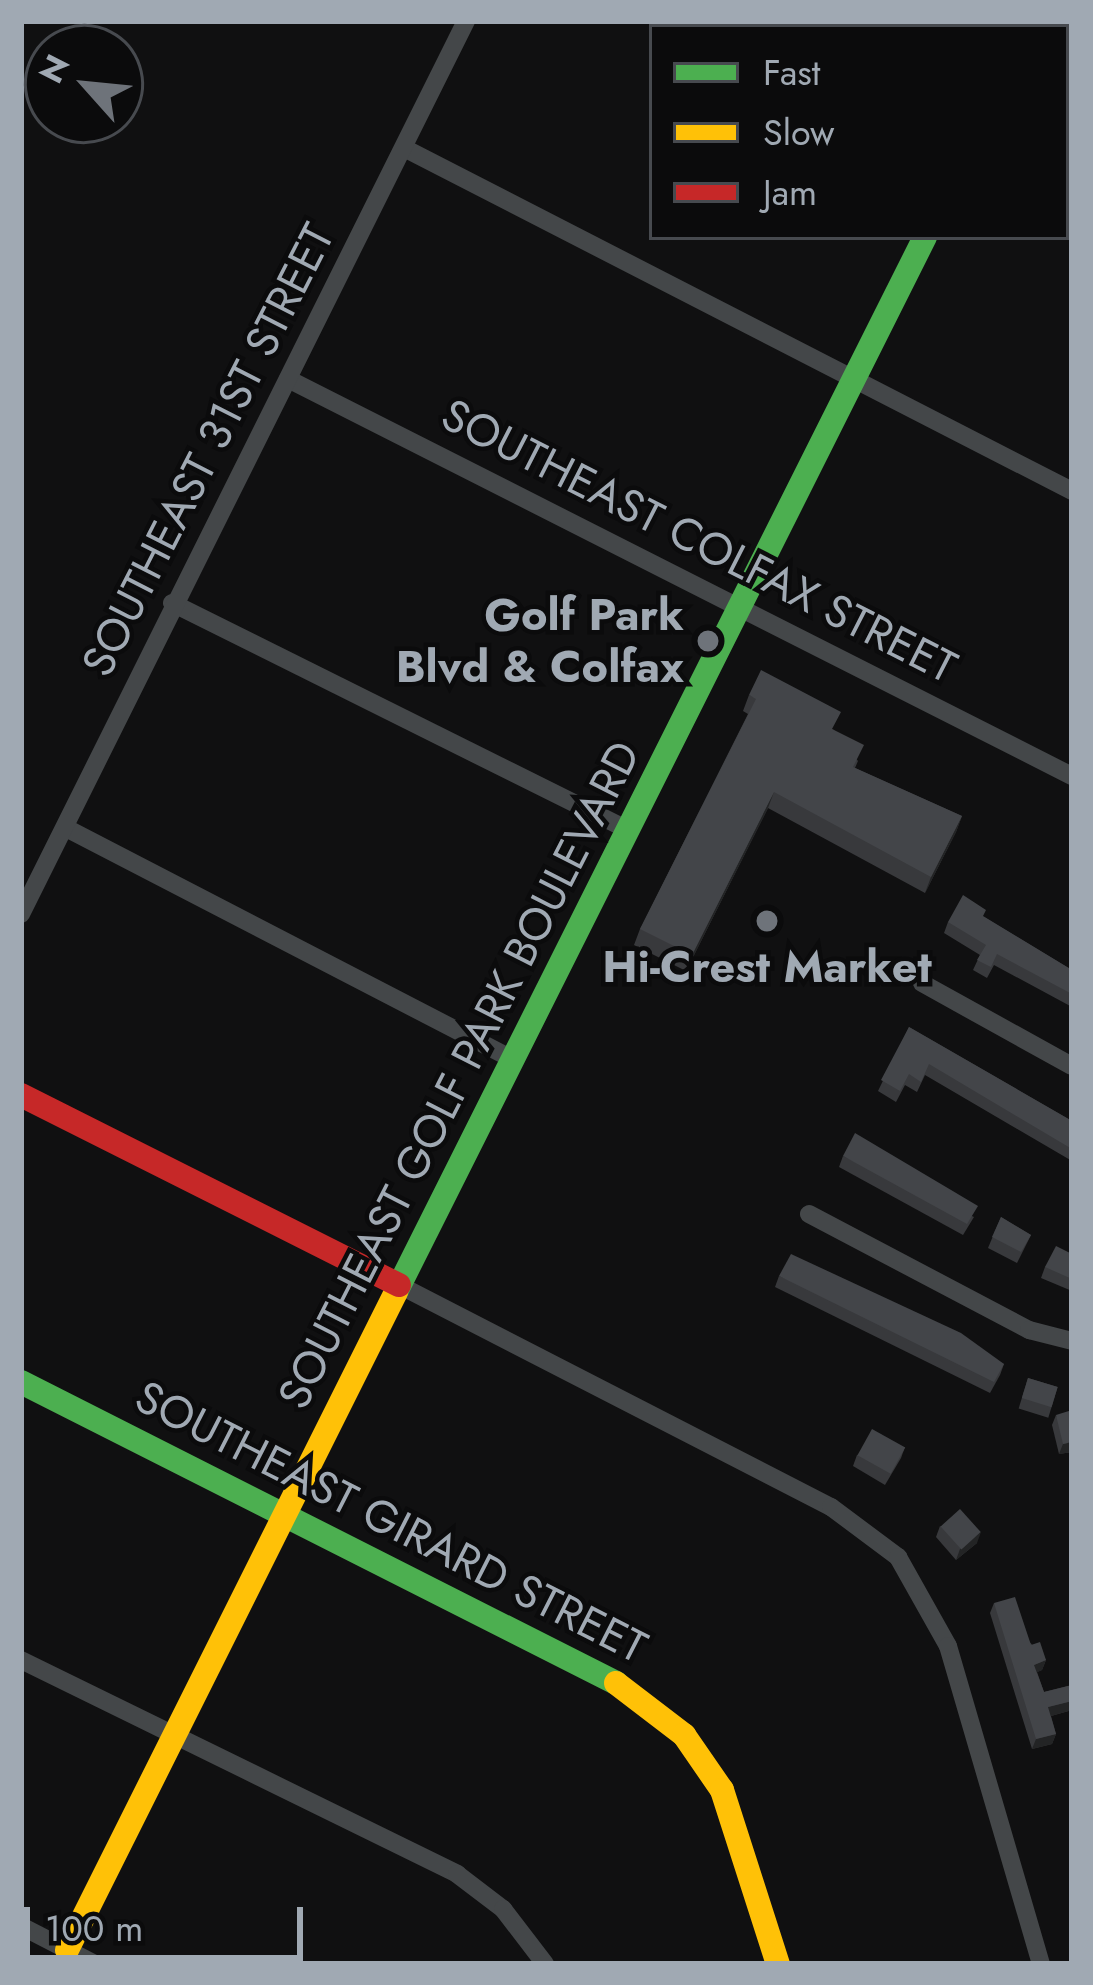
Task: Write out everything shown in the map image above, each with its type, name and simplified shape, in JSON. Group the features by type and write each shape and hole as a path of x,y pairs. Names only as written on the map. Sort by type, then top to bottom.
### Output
{"street":[{"name":"SOUTHEAST 31ST STREET","path":"21,914 466,21"},
{"path":"404,148 1072,491"},
{"name":"SOUTHEAST GOLF PARK BOULEVARD","path":"67,1950 923,240"},
{"name":"SOUTHEAST COLFAX STREET","path":"288,379 1072,776"},
{"path":"172,603 628,830"},
{"path":"66,828 514,1060"},
{"path":"922,983 1072,1066"},
{"path":"21,1095 831,1508 898,1557 948,1646 1041,1964"},
{"path":"809,1214 1029,1330 1072,1341"},
{"name":"SOUTHEAST GIRARD STREET","path":"21,1382 610,1676 660,1711 722,1790 778,1964"},
{"path":"21,1660 457,1874 503,1909 544,1964"},
{"path":"21,1926 95,1964"}],"shaded area":[{"path":"770,21 1072,21 1072,177 1069,24"}],"building":[{"path":"761,670 841,712 832,729 864,745 853,767 962,816 931,877 774,792 692,955 640,929 756,699 749,695"},
{"path":"963,895 986,910 983,916 1072,970 1072,994 997,954 991,967 977,960 986,945 948,922"},
{"path":"909,1027 1072,1121 1072,1149 929,1064 921,1082 909,1074 900,1091 881,1080"},
{"path":"855,1133 978,1206 967,1224 843,1156"},
{"path":"1001,1217 1031,1235 1021,1252 992,1237"},
{"path":"1056,1246 1072,1254 1072,1279 1045,1267"},
{"path":"791,1254 961,1333 1004,1364 994,1382 779,1276"},
{"path":"1028,1378 1058,1387 1052,1407 1022,1398"},
{"path":"1072,1410 1072,1442 1063,1444 1056,1415"},
{"path":"872,1429 905,1447 891,1474 857,1455"},
{"path":"960,1509 981,1532 961,1549 941,1526"},
{"path":"1015,1597 1031,1645 1040,1642 1046,1660 1034,1665 1044,1692 1072,1685 1072,1701 1048,1707 1056,1734 1036,1739 994,1603"}],"traffic: fast":[{"path":"725,21 731,24"},
{"path":"396,1292 923,240"},
{"path":"21,1382 616,1683"}],"traffic: slow":[{"path":"67,1950 396,1292"},
{"path":"616,1683 684,1735 722,1790 778,1964"}],"traffic: jam":[{"path":"21,1095 399,1285"}],"place":[{"name":"Golf Park Blvd & Colfax","path":"708,641"},
{"name":"Hi-Crest Market","path":"767,921"}]}
